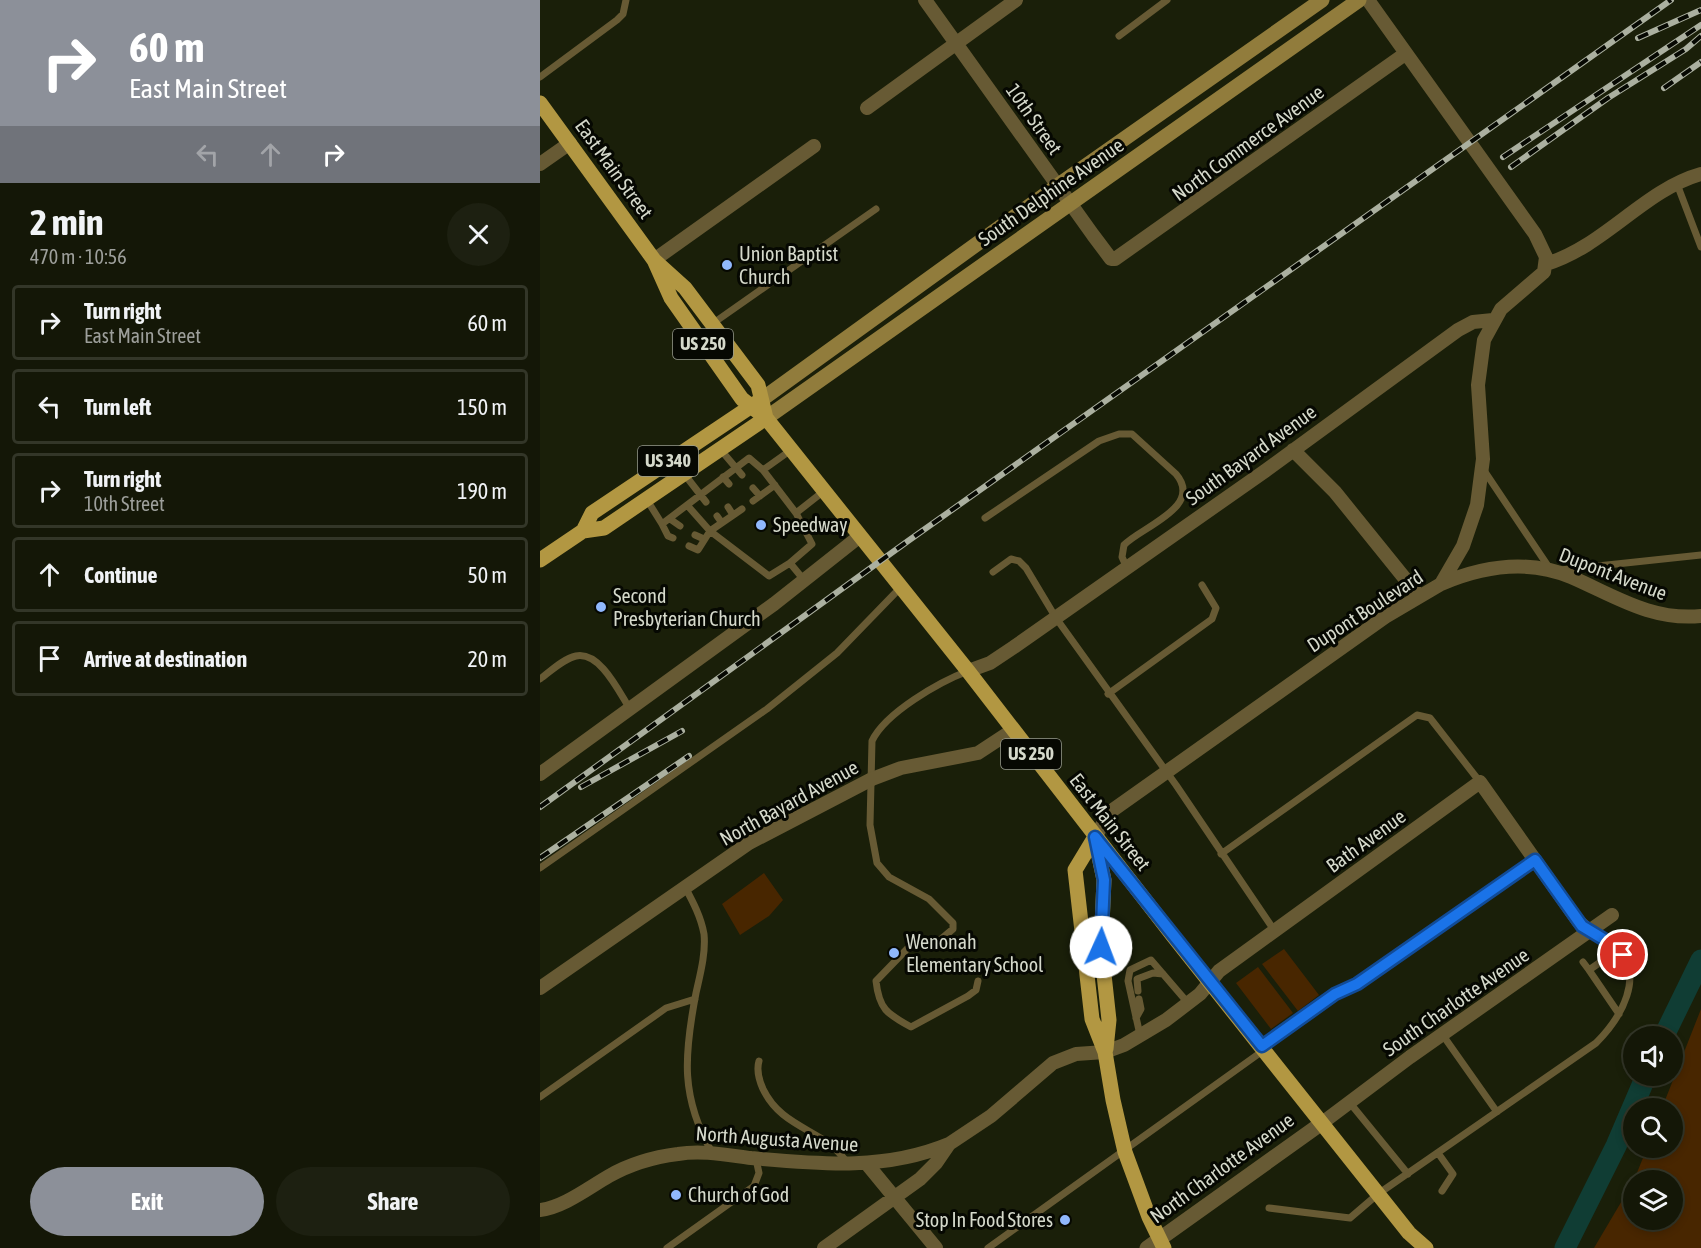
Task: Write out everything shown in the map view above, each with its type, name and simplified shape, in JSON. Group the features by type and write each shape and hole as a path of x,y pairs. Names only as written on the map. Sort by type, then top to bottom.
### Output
{"main road":[{"name":"South Delphine Avenue","path":"757,403 1057,186 1322,0"},
{"name":"South Delphine Avenue","path":"766,418 1359,0"},
{"name":"East Main Street","path":"540,103 654,260 671,298 742,399 757,403"},
{"name":"East Main Street","path":"654,260 685,288 758,385 757,403 791,450 968,671 1095,837 1409,1233 1426,1248"},
{"name":"US 340","path":"583,531 592,513 757,403"},
{"name":"US 340","path":"540,560 583,531 604,528 766,418"},
{"name":"US 250","path":"1095,837 1075,870 1092,1019 1106,1052"},
{"name":"US 250","path":"1095,837 1104,880 1101,947 1109,1020 1106,1052 1113,1100 1125,1152 1156,1245"}],"street":[{"name":"10th Street","path":"925,0 1111,259"},
{"path":"867,108 1016,0"},
{"path":"1368,0 1534,234 1546,257 1546,264 1540,279 1510,301 1493,320"},
{"name":"North Commerce Avenue","path":"1111,259 1119,258 1405,54"},
{"path":"540,165 570,143"},
{"path":"654,260 814,146"},
{"path":"1546,264 1582,250 1677,184 1701,174"},
{"name":"South Bayard Avenue","path":"968,671 990,663 1056,618 1458,330 1473,322 1493,320"},
{"name":"Dupont Boulevard","path":"1095,837 1110,813 1419,596 1441,584 1471,526 1482,468 1478,385 1484,340 1493,320"},
{"path":"1293,450 1335,492 1419,596"},
{"path":"540,774 804,580 860,536"},
{"name":"Dupont Avenue","path":"1441,584 1484,569 1516,566 1552,571 1653,613 1701,616"},
{"name":"North Bayard Avenue","path":"540,988 759,837 872,779 901,768 978,753 1013,730"},
{"path":"1480,782 1578,921 1590,932"},
{"name":"Bath Avenue","path":"1106,1052 1140,1036 1188,1003 1219,971 1480,782"},
{"name":"South Charlotte Avenue","path":"1322,1122 1442,1034 1612,915"},
{"path":"824,1248 897,1197 928,1171 949,1144 991,1116 1053,1063 1077,1054 1106,1052"},
{"name":"North Charlotte Avenue","path":"1156,1245 1322,1122"},
{"name":"North Augusta Avenue","path":"540,1210 563,1202 612,1174 646,1160 682,1153 867,1164 923,1155 949,1144"},
{"path":"867,1164 897,1197 936,1248"}],"lane":[{"path":"540,77 617,20 623,14 626,0"},
{"path":"1119,36 1167,0"},
{"path":"1677,184 1701,247"},
{"path":"712,324 876,209"},
{"path":"985,518 1099,441 1119,434 1132,435 1176,474 1181,480 1183,491 1180,503 1171,512 1124,545 1122,557 1127,568"},
{"path":"720,449 741,475"},
{"path":"763,470 791,450"},
{"path":"662,524 748,458 763,470 796,513 812,544 790,563 768,576 710,531 687,506"},
{"path":"1482,468 1552,571 1701,555"},
{"path":"685,475 706,502"},
{"path":"723,477 729,484"},
{"path":"712,486 718,493"},
{"path":"753,488 756,499 775,486"},
{"path":"796,513 824,491"},
{"path":"647,500 668,536 673,538"},
{"path":"728,507 733,515"},
{"path":"689,546 698,550 710,531 742,509"},
{"path":"717,516 722,523"},
{"path":"670,519 680,526"},
{"path":"695,535 704,538"},
{"path":"993,572 1007,560 1019,561 1026,568 1056,618 1108,694 1166,773 1274,930"},
{"path":"790,563 804,580"},
{"path":"1108,694 1212,620 1216,608 1202,585"},
{"path":"540,868 722,743 783,697 837,653 901,587"},
{"path":"540,679 562,662 575,656 584,656 602,668 630,708"},
{"path":"968,671 950,678 880,726 872,741 870,825 877,863 889,876 929,899 953,922 953,928 940,940 907,949 876,981 878,1003 893,1017 911,1028 968,996 976,990 978,981"},
{"path":"1221,854 1417,715 1431,718 1480,782"},
{"path":"988,1248 1125,1152 1335,994 1357,984 1535,860"},
{"path":"685,887 702,922 704,936 688,1036 687,1085 696,1120 713,1154"},
{"path":"1269,1208 1350,1218 1378,1194 1596,1043 1619,1014 1627,998 1629,975 1627,965 1618,950 1590,932"},
{"path":"1589,970 1618,950"},
{"path":"1140,1036 1128,981 1130,970 1151,960 1188,1003"},
{"path":"1584,962 1619,1014"},
{"path":"1138,991 1137,979 1153,973 1163,974"},
{"path":"540,1097 666,1008 695,999"},
{"path":"1136,1018 1141,1009 1139,999"},
{"path":"1442,1034 1497,1112"},
{"path":"759,1061 757,1069 759,1081 774,1107 799,1127 828,1142 848,1164"},
{"path":"1350,1103 1408,1174"},
{"path":"1438,1153 1453,1174 1442,1191"},
{"path":"667,1248 754,1186 759,1173 755,1158"}],"shaded area":[{"path":"764,873 783,900 769,916 740,935 722,904"},
{"path":"1284,949 1319,995 1298,1011 1262,964"},
{"path":"1258,967 1293,1013 1271,1029 1236,983"},
{"path":"1701,1009 1701,1248 1594,1248 1623,1199 1623,1230 1683,1230 1683,1170 1638,1170 1643,1158 1683,1158 1683,1098 1666,1098 1671,1086 1683,1086 1683,1055"}],"waterway":[{"path":"1669,1026 1701,960"},
{"path":"1565,1248 1616,1146 1642,1086"}],"railway":[{"path":"540,807 908,541 1671,0"},
{"path":"1638,38 1701,10"},
{"path":"1503,157 1701,25"},
{"path":"1511,167 1608,98 1686,49 1701,36"},
{"path":"1664,88 1701,62"},
{"path":"581,787 682,731"},
{"path":"540,858 689,756"}],"place":[{"name":"Union Baptist Church","path":"727,265"},
{"name":"Speedway","path":"761,525"},
{"name":"Second Presbyterian Church","path":"601,607"},
{"name":"Wenonah Elementary School","path":"894,953"},
{"name":"Church of God","path":"676,1195"},
{"name":"Stop In Food Stores","path":"1065,1220"}],"route":[{"path":"1101,947 1104,880 1095,837 1262,1046 1335,994 1357,984 1535,860 1582,926 1593,935 1615,946 1623,955"}]}
